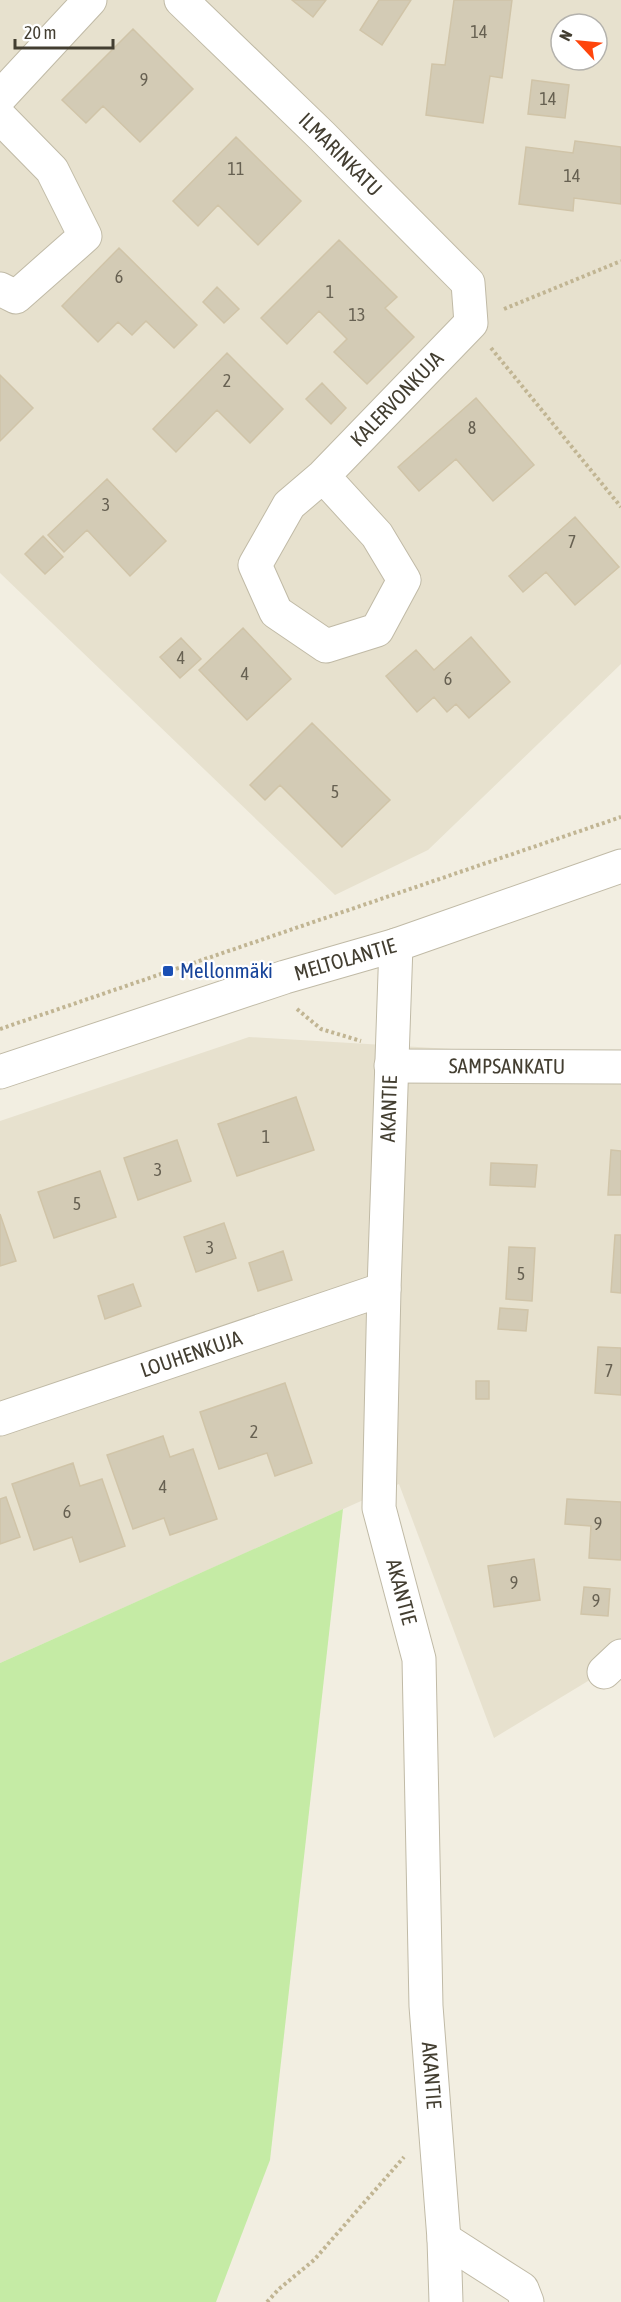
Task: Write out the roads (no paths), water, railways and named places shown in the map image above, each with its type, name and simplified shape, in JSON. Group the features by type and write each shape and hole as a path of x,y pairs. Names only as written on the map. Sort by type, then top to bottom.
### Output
{"street":[{"path":"0,97 90,0"},
{"name":"ILMARINKATU","path":"181,0 322,136 468,283 471,323"},
{"path":"0,117 52,170 85,236 16,297 0,289"},
{"name":"KALERVONKUJA","path":"323,476 377,535 404,580 378,630 326,646 276,612 255,565 289,505 323,476 471,323"},
{"name":"MELTOLANTIE","path":"0,1072 285,977 396,945 621,866"},
{"name":"AKANTIE","path":"396,945 379,1508 419,1659 426,1994 444,2239 446,2302"},
{"name":"SAMPSANKATU","path":"391,1066 621,1067"},
{"name":"LOUHENKUJA","path":"0,1419 384,1289"},
{"path":"444,2239 522,2289 527,2302"}],"place":[{"name":"Mellonmäki","path":"168,971"}]}
